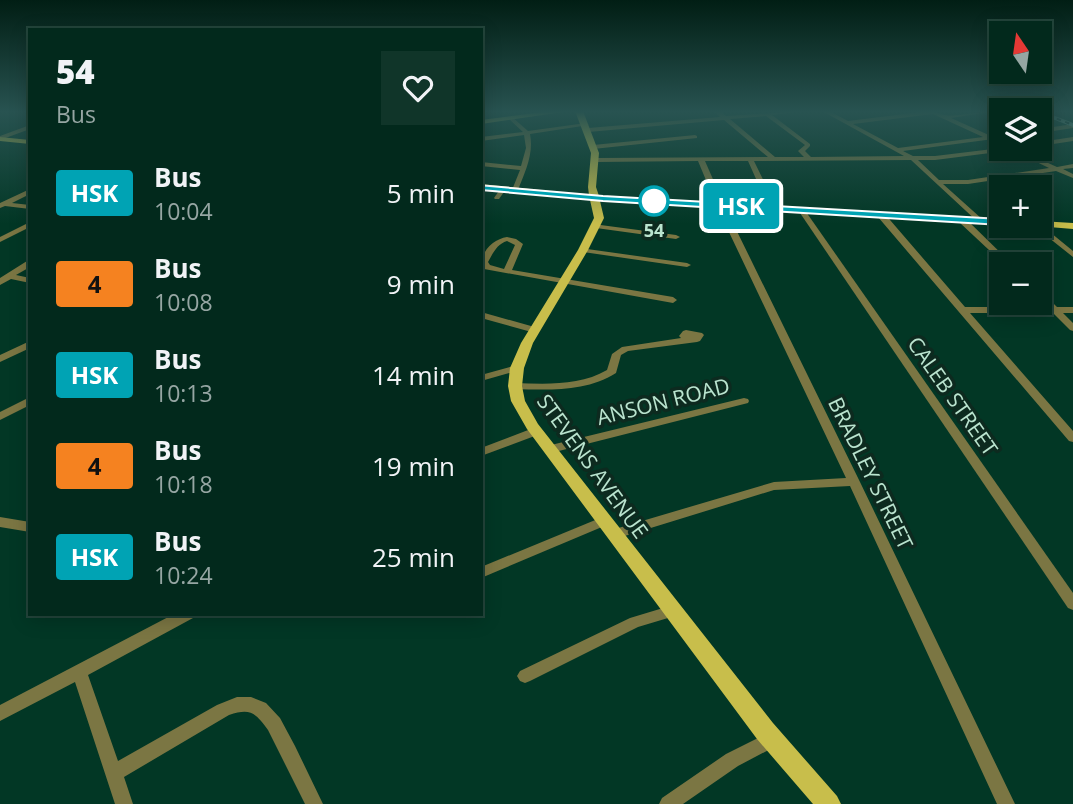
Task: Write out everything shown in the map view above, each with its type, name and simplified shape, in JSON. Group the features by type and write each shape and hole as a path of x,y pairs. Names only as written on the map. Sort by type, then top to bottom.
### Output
{"main road":[{"path":"593,149 593,198 599,218 596,226"},
{"path":"483,188 500,193 515,190 593,198 989,221"},
{"path":"1052,225 1073,226"},
{"name":"STEVENS AVENUE","path":"596,226 535,330 517,368 515,386 518,401 536,431 673,611 772,739 829,804"}],"street":[{"path":"515,190 527,149"},
{"path":"762,149 774,159"},
{"path":"804,149 801,151 810,159"},
{"path":"893,149 912,158 979,221"},
{"path":"896,150 907,149"},
{"path":"595,160 940,158 989,151"},
{"path":"750,159 773,208"},
{"path":"652,160 654,170"},
{"name":"BRADLEY STREET","path":"701,160 1006,804"},
{"path":"1040,161 1073,176"},
{"path":"483,164 523,168"},
{"path":"1012,175 1073,166"},
{"path":"938,182 989,179"},
{"path":"2,205 28,192"},
{"path":"2,205 28,207"},
{"name":"CALEB STREET","path":"802,210 1073,604"},
{"path":"881,215 1073,438"},
{"path":"962,220 995,252"},
{"path":"0,240 28,225"},
{"path":"596,226 676,237"},
{"path":"1052,235 1073,255"},
{"path":"507,271 519,244 514,240 503,239 494,243 484,263 490,268 564,282 673,300"},
{"path":"583,250 687,265"},
{"path":"0,282 28,264"},
{"path":"9,276 28,281"},
{"path":"962,310 1073,310"},
{"path":"1054,310 1073,328"},
{"path":"483,316 535,330"},
{"path":"515,386 560,386 597,379 612,371 617,354 625,349 690,340"},
{"path":"0,359 28,345"},
{"path":"483,377 517,368"},
{"name":"ANSON ROAD","path":"551,449 744,401"},
{"path":"0,417 27,404"},
{"path":"483,451 536,431"},
{"path":"483,572 610,528 774,486 854,482"},
{"path":"0,523 28,527"},
{"path":"525,676 635,622 673,611"},
{"path":"0,713 184,616"},
{"path":"79,671 124,804"},
{"path":"114,773 223,710 240,705 254,705 270,718 314,804"},
{"path":"668,804 732,760 772,739"}],"bus line":[{"name":"HSK","path":"483,187 603,199 989,221"}],"place":[{"name":"54","path":"654,201"}]}
